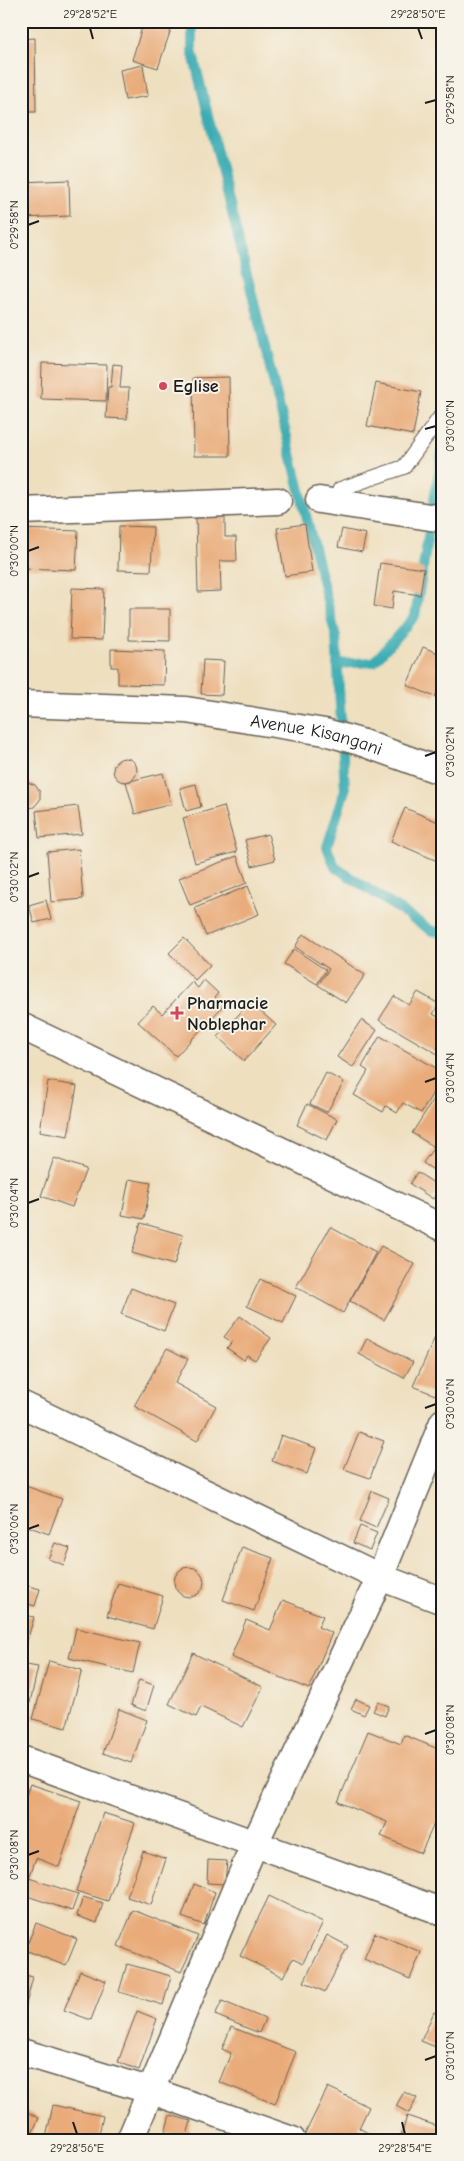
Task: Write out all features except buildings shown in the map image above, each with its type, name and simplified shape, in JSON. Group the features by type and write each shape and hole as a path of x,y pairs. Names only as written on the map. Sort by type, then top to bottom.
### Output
{"street":[{"path":"21,511 278,501"},
{"path":"327,502 410,512 443,519"},
{"name":"Avenue Kisangani","path":"21,704 186,710 325,732 360,742 443,772"},
{"path":"21,1026 443,1228"},
{"path":"21,1404 380,1578 443,1601"},
{"path":"130,2140 254,1845 380,1578 443,1422"},
{"path":"21,1759 443,1912"},
{"path":"21,2052 152,2091 292,2140"}],"lane":[{"path":"327,502 340,489 404,467 443,413"}],"waterway":[{"path":"192,21 192,50 336,637 345,790 327,847 335,867 432,931 443,932"},
{"path":"337,664 374,662 415,616 443,445"}],"place":[{"name":"Eglise","path":"163,386"},
{"name":"Pharmacie Noblephar","path":"177,1013"}]}
